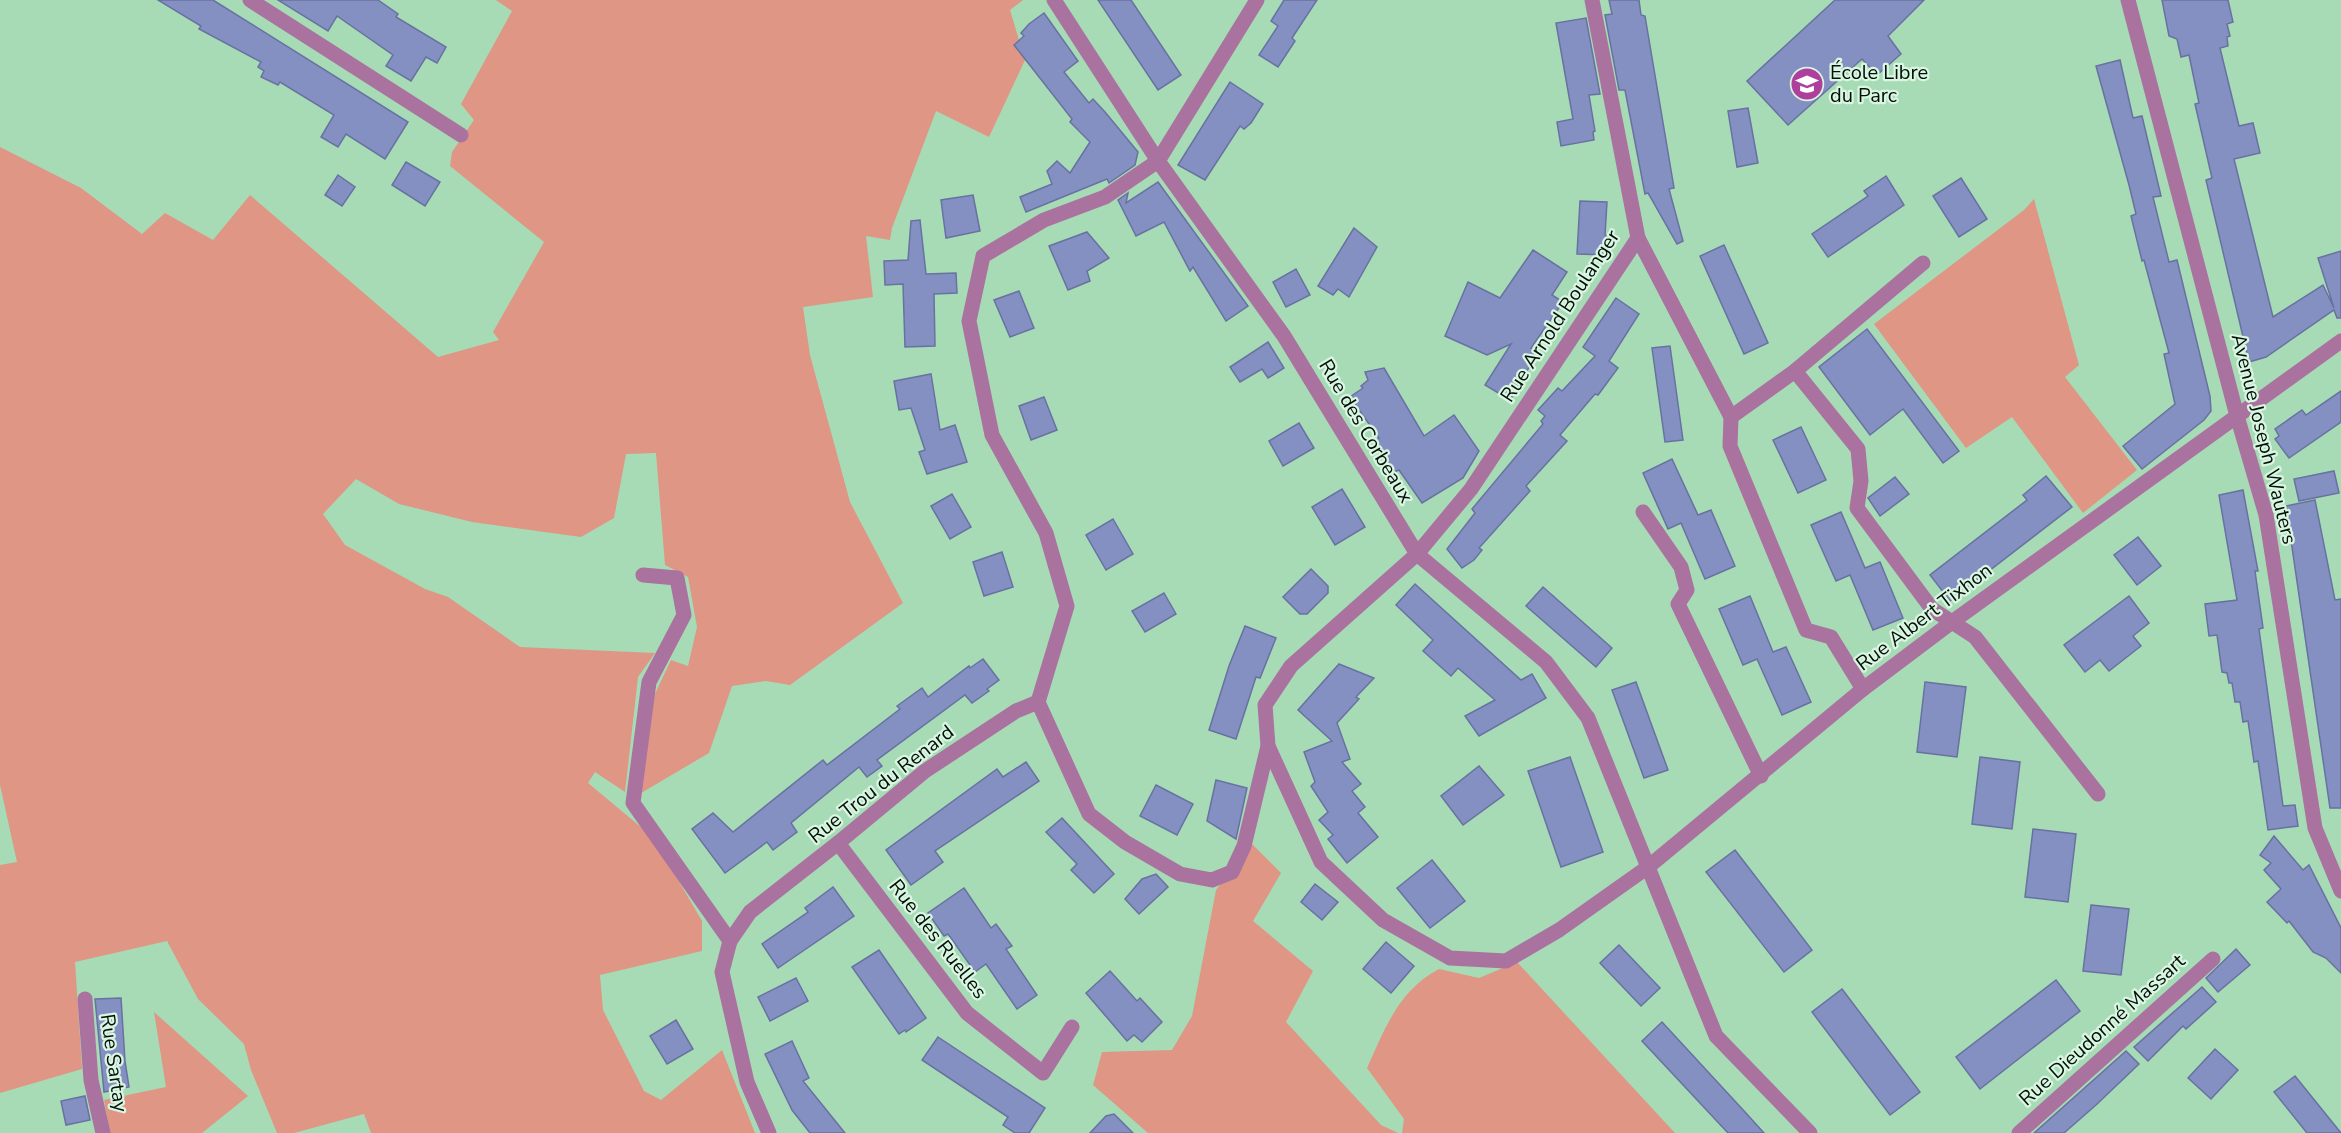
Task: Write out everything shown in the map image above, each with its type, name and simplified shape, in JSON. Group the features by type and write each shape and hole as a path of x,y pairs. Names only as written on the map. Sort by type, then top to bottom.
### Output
{"street":[{"path":"250,0 461,135"},
{"name":"Rue des Corbeaux","path":"1054,0 1158,161 1284,336 1417,554 1546,662 1588,718 1716,1036 1810,1133"},
{"path":"1257,0 1158,161 1105,197 1044,220 983,256 969,321 993,435 1046,533 1066,606 1038,702 1089,814 1125,842 1180,874 1212,880 1232,872 1244,846 1268,746 1265,705 1291,666 1417,554"},
{"name":"Rue Arnold Boulanger","path":"1417,554 1471,489 1638,238 1592,0"},
{"name":"Avenue Joseph Wauters","path":"2128,0 2237,416 2266,515 2314,828 2341,891"},
{"path":"1638,238 1731,417 1730,446 1806,630 1831,637 1863,689"},
{"path":"1731,417 1795,371 1923,263"},
{"name":"Rue Albert Tixhon","path":"1268,746 1321,862 1383,920 1450,958 1506,961 1558,930 1648,867 1761,776 1863,689 2341,341"},
{"path":"1795,371 1858,449 1860,481 1857,508 1932,609 1975,637 2098,794"},
{"path":"1643,512 1682,567 1687,591 1678,604 1761,776"},
{"path":"643,575 677,578 684,615 649,682 633,803 730,941"},
{"name":"Rue Trou du Renard","path":"769,1133 747,1082 722,972 730,941 750,912 925,771 1016,711 1038,702"},
{"name":"Rue des Ruelles","path":"838,843 967,1013 1043,1073 1072,1027"},
{"name":"Rue Dieudonné Massart","path":"2019,1133 2213,959"},
{"name":"Rue Sartay","path":"85,999 91,1080 103,1133"}],"shaded area":[{"path":"496,0 1023,0 1010,10 1025,60 989,137 936,111 892,228 890,240 866,236 873,297 803,307 810,355 850,502 903,603 790,685 766,681 732,686 709,753 641,793 654,696 671,660 688,666 697,627 688,577 665,565 656,453 626,454 614,518 581,537 472,522 399,504 356,479 323,514 345,545 425,589 448,597 520,647 655,653 638,677 625,792 595,772 588,783 653,837 702,921 702,951 600,975 603,1010 644,1091 661,1100 722,1050 755,1133 371,1133 364,1114 294,1133 277,1133 251,1070 244,1044 198,999 167,941 75,962 82,1069 0,1093 0,865 17,862 0,785 0,147 81,188 142,234 165,213 213,240 250,195 438,357 499,340 493,332 544,242 450,166 452,152 474,120 461,104 512,11"},
{"path":"2034,199 2079,365 2065,377 2137,470 2083,513 2012,417 1966,448 1874,324 2024,210"},
{"path":"1252,844 1281,873 1253,921 1313,971 1286,1022 1381,1125 1398,1133 1148,1133 1093,1085 1102,1052 1172,1050 1192,1016 1216,890"},
{"path":"1517,962 1675,1133 1402,1133 1404,1119 1367,1068 1387,1025 1403,999 1425,978 1439,969 1479,978"},
{"path":"154,1012 248,1096 202,1133 110,1133 104,1100 166,1087"}],"building":[{"path":"158,0 213,0 408,122 385,159 346,134 338,147 321,137 334,115 280,82 278,85 261,77 264,71 258,67 261,62 199,29 201,26"},
{"path":"278,0 378,0 398,14 396,17 446,47 437,63 426,57 411,81 386,66 393,55 337,16 328,31"},
{"path":"1098,0 1131,0 1181,75 1158,90"},
{"path":"1284,0 1317,0 1292,38 1295,41 1278,67 1259,55 1278,26 1271,21"},
{"path":"1609,0 1639,0 1641,15 1645,16 1674,188 1669,189 1683,241 1677,244 1648,193 1645,194 1625,90 1619,90 1605,15 1612,14"},
{"path":"1835,0 1924,0 1888,36 1901,54 1877,75 1862,59 1788,125 1747,81"},
{"path":"2162,0 2228,0 2233,22 2227,24 2230,36 2227,37 2228,46 2220,48 2239,126 2253,123 2260,153 2234,159 2273,317 2323,285 2334,308 2318,258 2341,251 2341,318 2337,318 2334,310 2266,357 2249,362 2206,180 2212,178 2195,104 2199,103 2189,55 2181,57 2177,39 2169,36"},
{"path":"1044,13 1078,61 1064,72 1089,103 1093,99 1138,152 1135,165 1109,183 1107,179 1026,212 1020,197 1052,184 1047,171 1057,161 1070,173 1090,142 1070,122 1072,119 1014,45 1024,36 1021,33 1029,24"},
{"path":"1586,18 1600,94 1589,95 1595,131 1593,132 1594,140 1561,146 1557,122 1573,119 1556,23"},
{"path":"2120,60 2133,118 2142,116 2161,196 2153,197 2169,262 2177,260 2210,396 2211,411 2204,420 2142,469 2123,446 2175,404 2164,354 2169,353 2144,260 2142,261 2131,216 2136,214 2096,66"},
{"path":"1230,82 1263,104 1251,123 1244,129 1240,126 1205,180 1178,165"},
{"path":"1748,108 1758,163 1737,167 1728,111"},
{"path":"406,162 440,182 425,206 392,185"},
{"path":"338,175 355,187 342,206 325,195"},
{"path":"1886,176 1904,205 1828,257 1812,234 1868,196 1864,191"},
{"path":"1961,178 1987,219 1959,237 1933,196"},
{"path":"1158,182 1248,306 1226,321 1193,267 1190,271 1164,222 1136,236 1118,200 1128,193 1126,203"},
{"path":"973,195 980,231 946,238 941,200"},
{"path":"1580,201 1607,202 1605,235 1610,236 1609,255 1577,254"},
{"path":"920,220 926,274 956,273 957,293 934,294 935,346 905,347 903,284 885,285 884,261 908,260 911,221"},
{"path":"1354,228 1377,247 1349,297 1338,289 1333,295 1318,286"},
{"path":"1087,232 1109,258 1087,271 1090,281 1068,290 1049,246"},
{"path":"1724,245 1768,343 1744,354 1700,256"},
{"path":"1533,250 1567,272 1552,295 1563,302 1531,348 1539,354 1517,384 1519,386 1510,400 1485,385 1511,344 1487,355 1445,336 1468,282 1500,298"},
{"path":"1296,269 1310,295 1286,307 1273,282"},
{"path":"1019,291 1034,328 1010,337 994,300"},
{"path":"1616,298 1639,314 1609,361 1618,368 1598,395 1595,394 1560,435 1567,441 1526,486 1530,491 1479,548 1482,550 1474,560 1462,568 1447,549 1475,513 1472,509 1543,424 1541,421 1545,416 1538,410 1558,388 1562,391 1595,356 1583,347"},
{"path":"1867,329 1959,451 1943,463 1903,409 1870,435 1819,367"},
{"path":"1268,342 1284,368 1268,378 1262,369 1240,382 1230,367"},
{"path":"1670,346 1683,440 1665,442 1652,348"},
{"path":"1384,368 1424,436 1454,415 1479,451 1463,478 1422,503 1399,470 1394,472 1375,441 1379,438 1350,397 1363,388 1361,386 1368,380 1365,372"},
{"path":"931,374 940,430 955,425 967,462 927,474 919,452 925,450 911,408 899,410 894,381"},
{"path":"2341,391 2341,422 2289,458 2275,439 2279,436 2275,429 2302,410 2306,415"},
{"path":"1044,397 1057,430 1031,440 1019,406"},
{"path":"1299,423 1314,448 1283,466 1269,441"},
{"path":"1801,427 1826,480 1798,493 1773,440"},
{"path":"1672,459 1698,515 1711,510 1735,566 1705,579 1681,523 1668,529 1643,473"},
{"path":"2334,471 2339,493 2299,501 2294,479"},
{"path":"2046,476 2072,507 1950,601 1930,575 2027,500 2023,495"},
{"path":"1895,477 1909,494 1880,516 1868,498"},
{"path":"1342,489 1365,527 1335,545 1312,507"},
{"path":"2243,490 2258,571 2255,571 2263,628 2259,629 2283,806 2295,805 2298,826 2268,830 2258,761 2254,762 2248,721 2243,722 2240,702 2235,702 2232,683 2229,683 2227,673 2222,672 2217,635 2209,636 2205,604 2237,600 2219,495"},
{"path":"952,494 971,527 950,539 931,506"},
{"path":"2315,500 2335,600 2341,599 2341,808 2330,808 2286,506"},
{"path":"1841,512 1865,568 1880,562 1903,618 1873,630 1850,575 1836,581 1811,525"},
{"path":"1113,519 1133,554 1106,570 1086,535"},
{"path":"2138,537 2161,566 2137,585 2114,555"},
{"path":"1002,552 1013,587 984,596 973,562"},
{"path":"1311,569 1328,586 1328,593 1307,614 1300,614 1283,597"},
{"path":"1415,584 1521,680 1532,674 1546,698 1479,736 1465,716 1495,700 1458,668 1451,676 1423,651 1433,640 1396,605"},
{"path":"1543,587 1612,648 1596,667 1526,606"},
{"path":"1164,593 1176,614 1145,632 1132,611"},
{"path":"1750,596 1773,652 1786,647 1811,702 1782,715 1757,659 1743,665 1719,609"},
{"path":"2129,596 2149,623 2133,636 2141,646 2109,671 2100,660 2085,672 2064,645"},
{"path":"1245,626 1276,638 1260,678 1256,677 1236,739 1209,730 1229,666"},
{"path":"983,659 999,680 987,689 989,691 972,703 965,695 877,760 882,766 867,777 859,767 791,823 797,832 773,850 767,842 725,873 692,829 713,813 733,832 823,760 827,765 900,709 897,706 922,688 928,697 969,666 970,668"},
{"path":"1339,664 1374,678 1356,697 1359,699 1337,723 1350,759 1342,762 1361,784 1352,791 1365,807 1358,813 1378,837 1347,863 1328,839 1333,835 1319,820 1328,812 1311,786 1315,782 1304,752 1332,741 1298,710"},
{"path":"1636,682 1668,770 1644,778 1612,690"},
{"path":"1925,682 1966,687 1957,757 1917,752"},
{"path":"1570,757 1603,852 1561,867 1528,771"},
{"path":"1980,757 2020,762 2012,829 1972,824"},
{"path":"1026,762 1039,781 935,851 943,862 911,885 886,850 997,769 1003,777"},
{"path":"1479,766 1504,795 1463,825 1441,796"},
{"path":"1216,780 1247,788 1236,839 1207,821"},
{"path":"1156,785 1193,804 1177,835 1140,816"},
{"path":"1062,818 1114,874 1094,893 1071,870 1077,864 1046,832"},
{"path":"2033,829 2076,834 2068,902 2025,897"},
{"path":"2274,836 2303,870 2309,865 2341,928 2341,973 2326,958 2313,952 2289,921 2287,923 2267,902 2281,889 2264,870 2271,863 2260,855"},
{"path":"1735,850 1812,950 1784,972 1706,872"},
{"path":"1432,860 1465,901 1430,928 1397,888"},
{"path":"1156,874 1168,887 1139,914 1125,899 1142,879"},
{"path":"1315,884 1338,902 1322,920 1301,902"},
{"path":"833,887 854,916 778,968 762,944 808,912 805,908"},
{"path":"964,888 991,928 996,924 1012,946 1006,949 1037,995 1017,1009 986,964 975,972 948,934 944,936 928,913"},
{"path":"2091,905 2129,909 2121,975 2083,971"},
{"path":"1386,942 1414,966 1391,993 1363,969"},
{"path":"1619,945 1660,988 1641,1006 1600,963"},
{"path":"2236,949 2250,965 2218,992 2206,978"},
{"path":"879,950 926,1018 906,1032 905,1030 899,1034 852,967"},
{"path":"1110,971 1137,1001 1140,998 1162,1022 1142,1042 1134,1035 1127,1041 1086,993"},
{"path":"796,978 808,1001 770,1021 758,997"},
{"path":"2056,980 2080,1011 1980,1089 1956,1057"},
{"path":"2202,987 2216,1002 2186,1029 2183,1026 2148,1061 2134,1047"},
{"path":"1842,989 1920,1092 1890,1115 1812,1012"},
{"path":"121,998 129,1087 104,1092 95,999"},
{"path":"676,1020 693,1049 667,1064 650,1036"},
{"path":"1662,1022 1764,1133 1728,1133 1642,1041"},
{"path":"938,1037 1045,1108 1029,1133 1015,1133 1003,1125 1008,1117 922,1060"},
{"path":"792,1041 809,1078 803,1081 845,1133 810,1133 792,1110 765,1054"},
{"path":"2215,1049 2238,1070 2211,1099 2188,1078"},
{"path":"2126,1051 2139,1064 2096,1105 2064,1133 2034,1133"},
{"path":"2295,1076 2341,1133 2307,1133 2274,1092"},
{"path":"85,1096 90,1120 66,1125 61,1101"},
{"path":"1114,1114 1133,1133 1090,1133 1106,1116"}],"place":[{"name":"École Libre du Parc","path":"1807,84"}]}
